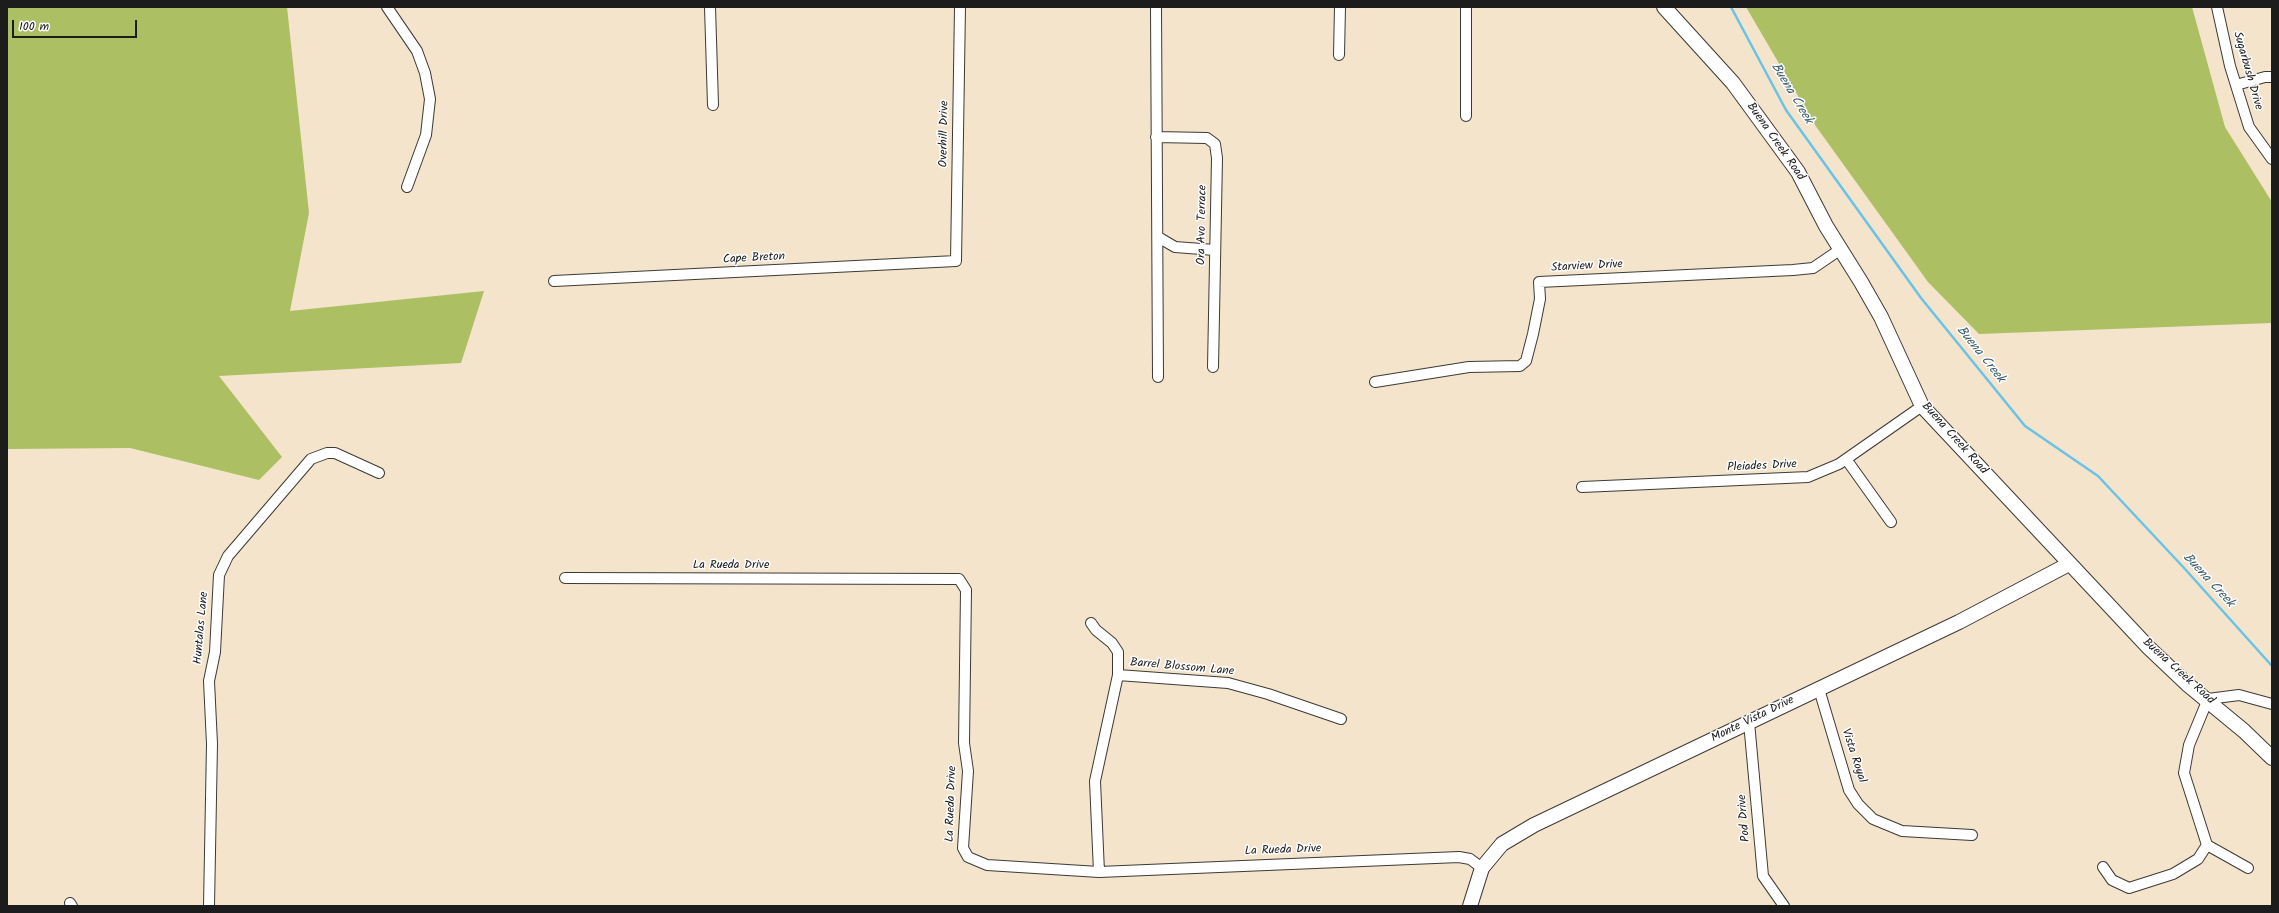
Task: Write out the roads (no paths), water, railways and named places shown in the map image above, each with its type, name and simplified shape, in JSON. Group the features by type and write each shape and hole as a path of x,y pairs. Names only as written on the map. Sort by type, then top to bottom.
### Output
{"main road":[{"name":"Buena Creek Road","path":"1664,7 1733,83 1764,123 1798,172 1826,226 1881,318 1922,406 2149,648 2244,731 2272,758"},
{"name":"Monte Vista Drive","path":"1470,906 1482,868 1502,844 1534,825 1959,622 2069,564"}],"street":[{"path":"387,7 417,51 425,73 430,99 426,135 407,187"},
{"path":"710,7 713,105"},
{"name":"Overhill Drive","path":"956,261 960,7"},
{"path":"1156,7 1158,377"},
{"path":"1339,55 1340,7"},
{"path":"1466,7 1466,116"},
{"name":"Sugarbush Drive","path":"2217,7 2236,85 2249,127 2272,159"},
{"path":"2236,85 2265,77 2272,77"},
{"name":"Ora Avo Terrace","path":"1156,137 1207,138 1214,144 1217,158 1213,367"},
{"path":"1158,237 1175,247 1215,250"},
{"name":"Starview Drive","path":"1375,382 1469,367 1520,366 1526,361 1533,334 1540,299 1539,282 1813,268 1841,249"},
{"name":"Cape Breton","path":"554,281 956,261"},
{"name":"Pleiades Drive","path":"1582,487 1792,479 1821,473 1846,459 1922,406"},
{"name":"Huntalas Lane","path":"209,906 212,744 209,681 214,652 219,575 228,556 311,459 327,453 335,453 379,473"},
{"path":"1846,459 1891,522"},
{"name":"La Rueda Drive","path":"565,578 959,580 966,590 964,742 968,771 964,853 968,858 987,865 1099,872 1459,856 1470,859 1482,868"},
{"path":"1091,623 1096,630 1112,643 1118,652 1118,676"},
{"name":"Barrel Blossom Lane","path":"1099,872 1095,781 1118,676 1228,683 1334,715 1341,719"},
{"name":"Vista Royal","path":"1818,689 1849,790 1858,804 1873,819 1902,831 1972,835"},
{"path":"2248,868 2207,845 2184,773 2190,745 2208,699 2239,695 2272,704"},
{"name":"Pod Drive","path":"1749,722 1763,876 1784,906"},
{"path":"2103,867 2112,880 2129,888 2173,874 2198,860 2207,845"}],"waterway":[{"name":"Buena Creek","path":"1731,7 1786,110 1921,298 2025,426 2098,476 2185,569 2272,666"}]}
